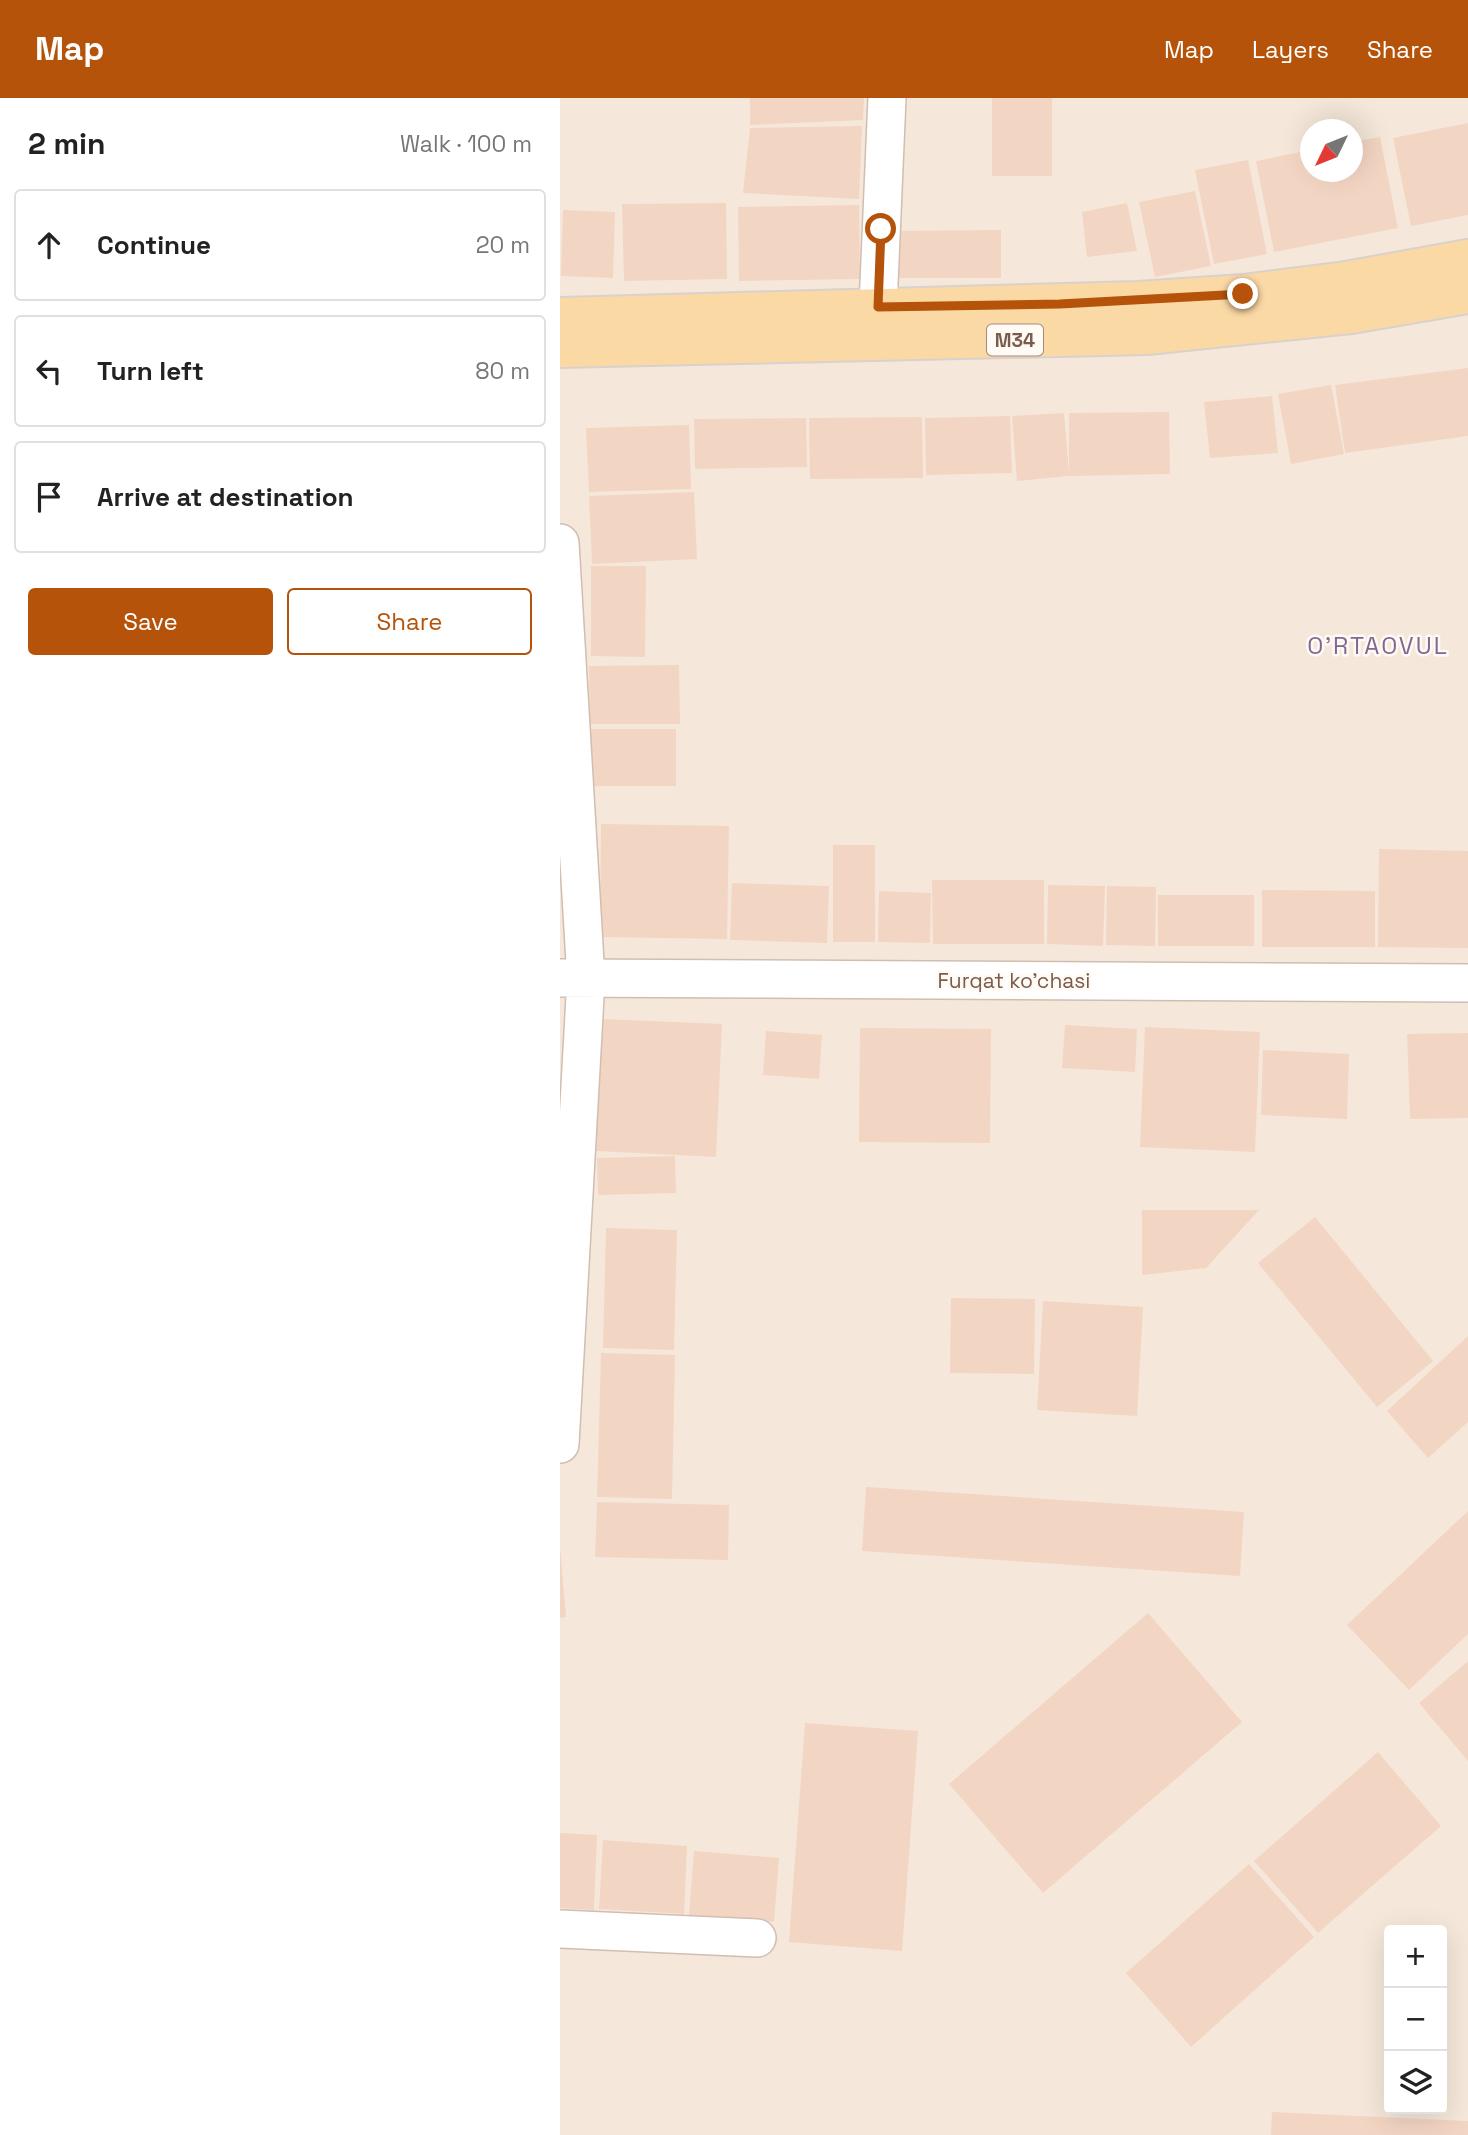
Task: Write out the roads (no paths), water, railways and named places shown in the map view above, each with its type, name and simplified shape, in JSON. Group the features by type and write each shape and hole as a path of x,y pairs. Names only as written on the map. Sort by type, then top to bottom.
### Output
{"main road":[{"name":"M34","path":"560,317 1060,304 1243,294 1346,281 1468,260"},
{"name":"M34","path":"560,348 1147,335 1339,315 1468,294"}],"street":[{"path":"878,307 887,98"},
{"path":"560,542 573,978 560,1444"},
{"name":"Furqat ko'chasi","path":"573,978 1468,983"},
{"path":"560,1929 757,1938"}],"district":[{"name":"O'RTAOVUL","path":"1378,646"}]}
